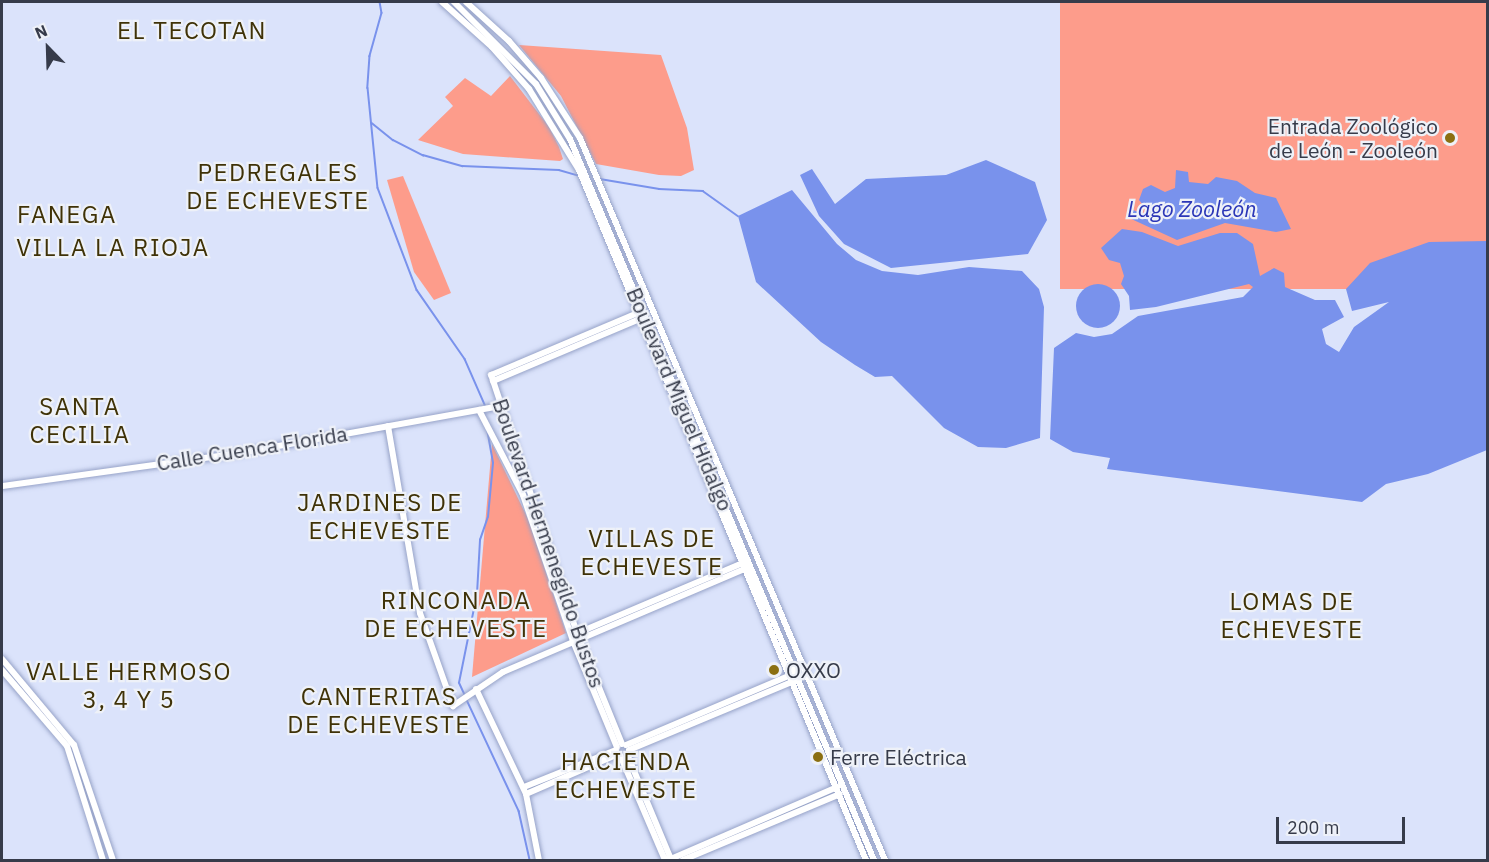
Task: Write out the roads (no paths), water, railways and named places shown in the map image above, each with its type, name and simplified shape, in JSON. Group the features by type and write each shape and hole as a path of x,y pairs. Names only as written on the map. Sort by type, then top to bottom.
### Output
{"street":[{"path":"442,2 492,47 529,89 581,169"},
{"path":"454,2 536,84 560,120 581,169"},
{"name":"Boulevard Miguel Hidalgo","path":"466,2 509,41 542,78 576,131 601,186 690,424 790,679 866,861"},
{"name":"Boulevard Miguel Hidalgo","path":"581,169 604,223 648,313 757,561 885,861"},
{"name":"Boulevard Miguel Hidalgo","path":"604,223 637,317 699,464 799,676 874,861"},
{"path":"637,317 648,313"},
{"name":"Boulevard Hermenegildo Bustos","path":"573,638 492,378 637,317"},
{"name":"Calle Cuenca Florida","path":"2,486 207,458 502,406"},
{"name":"Boulevard Hermenegildo Bustos","path":"481,410 484,421 523,495 573,638 671,859"},
{"path":"466,412 484,421"},
{"path":"690,424 699,464"},
{"path":"388,426 420,613 456,705 503,672 573,638 757,561"},
{"path":"2,661 74,745 113,861"},
{"path":"2,671 7,670 25,686"},
{"path":"2,671 67,746 103,861"},
{"path":"525,791 799,676"},
{"path":"476,689 525,791 539,861"},
{"path":"683,861 853,784"},
{"path":"671,859 836,792"}],"water":[{"path":"986,160 1035,182 1047,220 1028,254 891,268 844,244 819,216 800,175 812,169 835,204 866,179 946,175"},
{"name":"Lago Zooleón","path":"1176,170 1188,172 1189,182 1208,184 1216,177 1237,181 1255,193 1276,198 1291,229 1276,232 1225,223 1177,240 1127,217 1133,210 1144,214 1147,210 1139,200 1143,189 1151,185 1165,192 1175,188"},
{"path":"792,190 837,244 856,260 882,271 918,275 969,267 1022,271 1039,289 1044,307 1040,438 1006,448 978,447 944,428 892,376 875,377 821,342 756,282 738,216"},
{"path":"1122,229 1142,232 1178,246 1220,233 1237,233 1253,244 1260,276 1274,268 1284,273 1285,287 1315,300 1335,300 1344,317 1322,329 1326,344 1339,352 1354,327 1389,302 1352,311 1346,289 1370,263 1429,242 1487,241 1487,450 1428,474 1386,484 1362,502 1107,469 1110,458 1073,452 1050,439 1054,348 1076,333 1094,337 1112,334 1138,316 1243,297 1253,287 1249,284 1156,307 1130,310 1129,296 1121,284 1124,276 1120,263 1109,260 1101,248"},
{"path":"1098,284 1107,285 1114,290 1119,297 1119,315 1114,322 1107,327 1098,328 1089,327 1082,322 1077,315 1076,306 1077,297 1082,290 1089,285"}],"waterway":[{"path":"380,2 382,13 370,56 368,88 378,188 417,290 465,359 486,407"},
{"path":"372,123 393,140 423,155 462,166 559,170 577,175"},
{"path":"600,179 659,189 703,191 738,216"},
{"path":"465,696 459,683 477,594 480,540 488,517 493,463 487,430"},
{"path":"467,700 519,811 530,860"}],"place":[{"name":"Entrada Zoológico de León - Zooleón","path":"1450,138"},
{"name":"OXXO","path":"774,670"},
{"name":"Ferre Eléctrica","path":"818,757"}],"district":[{"name":"EL TECOTAN","path":"192,31"},
{"name":"PEDREGALES DE ECHEVESTE","path":"278,187"},
{"name":"FANEGA","path":"67,215"},
{"name":"VILLA LA RIOJA","path":"113,248"},
{"name":"SANTA CECILIA","path":"80,421"},
{"name":"JARDINES DE ECHEVESTE","path":"380,517"},
{"name":"VILLAS DE ECHEVESTE","path":"652,553"},
{"name":"RINCONADA DE ECHEVESTE","path":"456,615"},
{"name":"LOMAS DE ECHEVESTE","path":"1292,616"},
{"name":"VALLE HERMOSO 3, 4 Y 5","path":"129,686"},
{"name":"CANTERITAS DE ECHEVESTE","path":"379,711"},
{"name":"HACIENDA ECHEVESTE","path":"626,776"}]}
